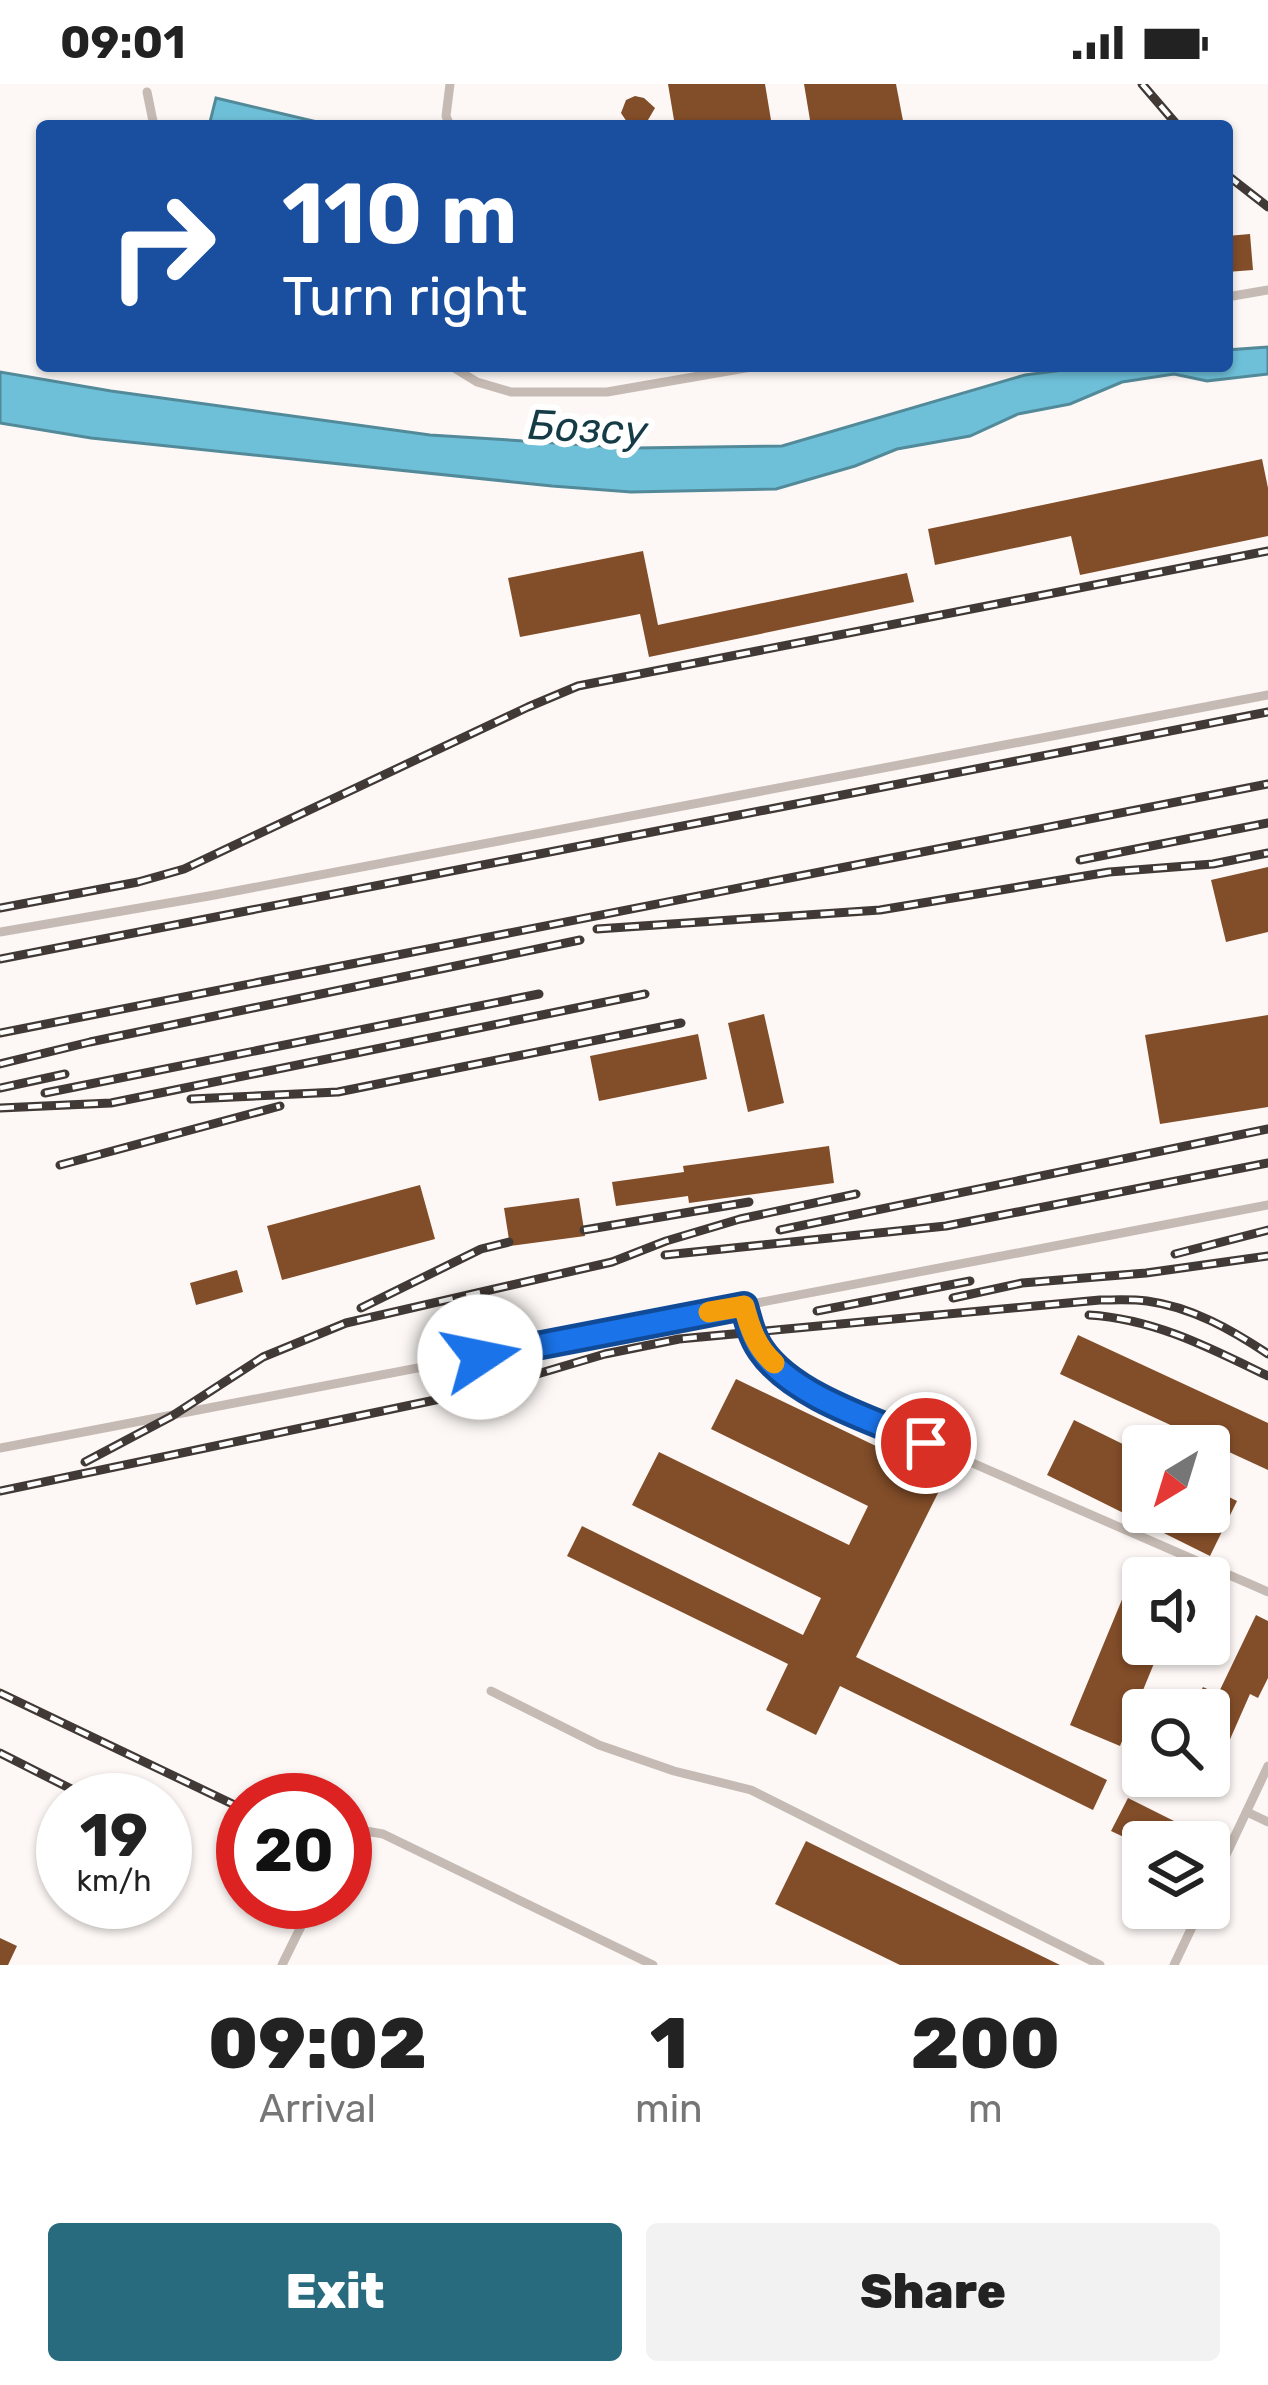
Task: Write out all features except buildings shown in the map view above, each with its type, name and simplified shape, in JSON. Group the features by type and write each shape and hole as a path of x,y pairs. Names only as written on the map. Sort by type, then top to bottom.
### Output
{"lane":[{"path":"448,120 450,84"},
{"path":"147,92 153,120"},
{"path":"1233,296 1268,290"},
{"path":"461,372 511,392 608,392 723,372"},
{"path":"0,932 1268,695"},
{"path":"0,1448 1268,1204"},
{"path":"744,1306 761,1352 798,1387 1268,1592"},
{"path":"491,1691 599,1745 674,1771 751,1790 1100,1965"},
{"path":"1230,1846 1268,1766"},
{"path":"1246,1812 1268,1822"},
{"path":"372,1832 653,1965"},
{"path":"282,1965 300,1929"},
{"path":"1174,1965 1191,1929"}],"water":[{"path":"216,98 309,120 210,120"},
{"name":"Бозсу","path":"1268,347 1268,374 1207,381 1174,374 1122,382 1070,404 1018,414 970,436 897,449 776,489 631,492 552,486 91,438 0,423 0,372 430,435 634,448 782,446 1025,375 1233,372 1233,350"}],"railway":[{"path":"1142,84 1173,120"},
{"path":"1233,180 1268,207"},
{"path":"0,908 184,869 578,686 1268,551"},
{"path":"0,959 1268,712"},
{"path":"0,1033 1268,784"},
{"path":"1080,860 1268,823"},
{"path":"597,929 880,910 1109,872 1213,864 1268,853"},
{"path":"0,1064 580,940"},
{"path":"45,1093 539,994"},
{"path":"0,1108 111,1103 645,994"},
{"path":"191,1099 338,1092 681,1023"},
{"path":"0,1088 65,1074"},
{"path":"60,1165 280,1106"},
{"path":"780,1230 1268,1129"},
{"path":"665,1255 946,1226 1268,1163"},
{"path":"85,1462 172,1416 263,1357 346,1323 612,1262 740,1219 856,1194"},
{"path":"584,1230 749,1202"},
{"path":"1175,1254 1268,1230"},
{"path":"361,1308 481,1249 509,1242"},
{"path":"953,1298 1022,1283 1268,1256"},
{"path":"817,1311 970,1281"},
{"path":"0,1491 483,1390 605,1354 679,1339 1129,1300 1196,1314 1268,1354"},
{"path":"1089,1315 1159,1329 1268,1376"},
{"path":"0,1693 216,1796"},
{"path":"0,1753 40,1773"}],"slow traffic":[{"path":"709,1312 744,1306 761,1352 774,1363"}],"route":[{"path":"480,1357 744,1306 761,1352 798,1387 926,1443"}]}
